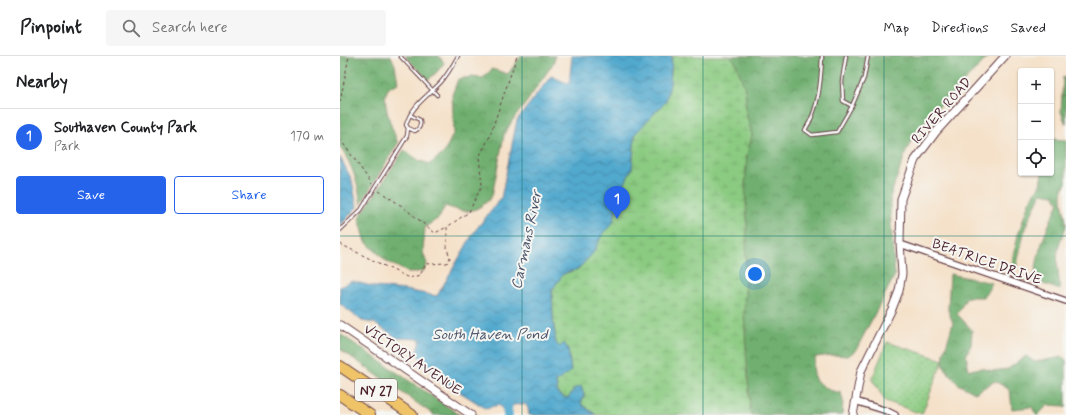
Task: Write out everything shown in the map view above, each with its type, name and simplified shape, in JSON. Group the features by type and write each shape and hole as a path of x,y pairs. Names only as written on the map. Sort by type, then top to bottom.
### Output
{"highway":[{"name":"NY 27","path":"340,366 412,415"},
{"name":"NY 27","path":"340,395 370,415"}],"street":[{"name":"RIVER ROAD","path":"853,415 861,371 892,309 899,291 902,274 900,199 916,160 936,132 1005,56"},
{"name":"BEATRICE DRIVE","path":"900,244 1066,302"},
{"name":"VICTORY AVENUE","path":"340,325 471,415"},
{"path":"855,402 887,411 895,415"}],"lane":[{"path":"400,56 438,95"},
{"path":"340,230 361,210 407,136 408,128 406,124 415,107 448,73 458,56"},
{"path":"822,56 821,79 813,117 805,130 812,135 837,132 852,106 864,78 868,56"},
{"path":"846,56 842,81 843,101 852,106"},
{"path":"408,128 415,131 421,124 420,120 410,115"}],"path":[{"path":"340,102 349,56"},
{"path":"340,139 375,188 402,206 435,233 447,227 469,212 482,185 479,157 489,138 517,56"},
{"path":"340,244 409,278 420,275 426,264 447,263 450,258 447,248 447,227"}],"green space":[{"path":"340,56 391,56 395,65 398,83 389,88 385,99 388,115 398,143 361,204 354,174 340,147"},
{"path":"405,56 439,56 444,63 428,80"},
{"path":"521,56 555,56 554,62 512,121 504,135 492,196 483,205 468,211 445,206 439,218 425,227 423,252 427,264 423,271 409,273 386,261 366,242 359,218 404,150 420,161 430,164 444,153 454,132 452,95 458,79 471,77 483,78 492,69 508,74"},
{"path":"672,56 729,56 735,61 745,89 746,113 752,135 747,154 745,185 747,221 744,316 751,415 596,415 581,404 584,395 574,389 569,397 565,398 558,394 556,382 571,371 568,349 560,347 556,344 552,290 563,274 578,269 593,253 603,233 613,223 620,194 632,168 635,134 666,100 670,84"},
{"path":"729,56 989,56 924,122 907,149 890,197 895,275 856,350 848,356 833,355 816,357 813,366 815,380 829,390 841,393 843,400 842,415 751,415 744,316 747,221 745,185 747,154 752,135 746,113 745,89 735,61"},
{"path":"1063,77 1066,78 1066,124 1061,112"},
{"path":"1054,139 1066,140 1066,183 1063,188 1062,199 1066,226 1057,254 1060,290 1033,280 1040,249 1048,226 1059,203 1054,195 1041,193 1025,228 1016,269 1012,263 1018,235 1029,202 1040,185 1042,176 1054,176"},
{"path":"950,274 992,283 984,297 967,297 957,314 972,330 971,345 966,355 969,370 982,368 992,371 1008,369 1026,356 1035,362 1062,357 1066,361 1066,408 1064,406 1048,405 1038,415 1036,415 1032,407 1012,409 1010,390 995,381 975,393 958,384 943,366 944,353 953,323 948,310"},
{"path":"340,334 460,415 434,415 340,349"},
{"path":"887,342 943,360 922,414 885,401 872,379"}],"water":[{"name":"South Haven Pond","path":"572,56 672,56 670,84 666,101 635,134 632,168 620,194 613,223 603,233 593,253 578,269 563,274 552,290 556,343 560,347 564,343 568,349 571,371 556,382 558,394 565,398 569,397 574,389 581,386 584,395 581,404 596,415 529,415 528,408 525,404 513,405 511,408 503,410 499,405 485,408 441,380 416,353 421,339 397,338 374,323 362,321 340,304 340,287 352,281 375,287 405,290 437,296 474,232 501,198 517,120 551,76 569,84"},
{"path":"340,157 352,180 357,207 340,226"}],"waterway":[{"name":"Carmans River","path":"508,415 507,409 509,397"}],"place":[{"name":"Southaven County Park","path":"617,219"}]}
